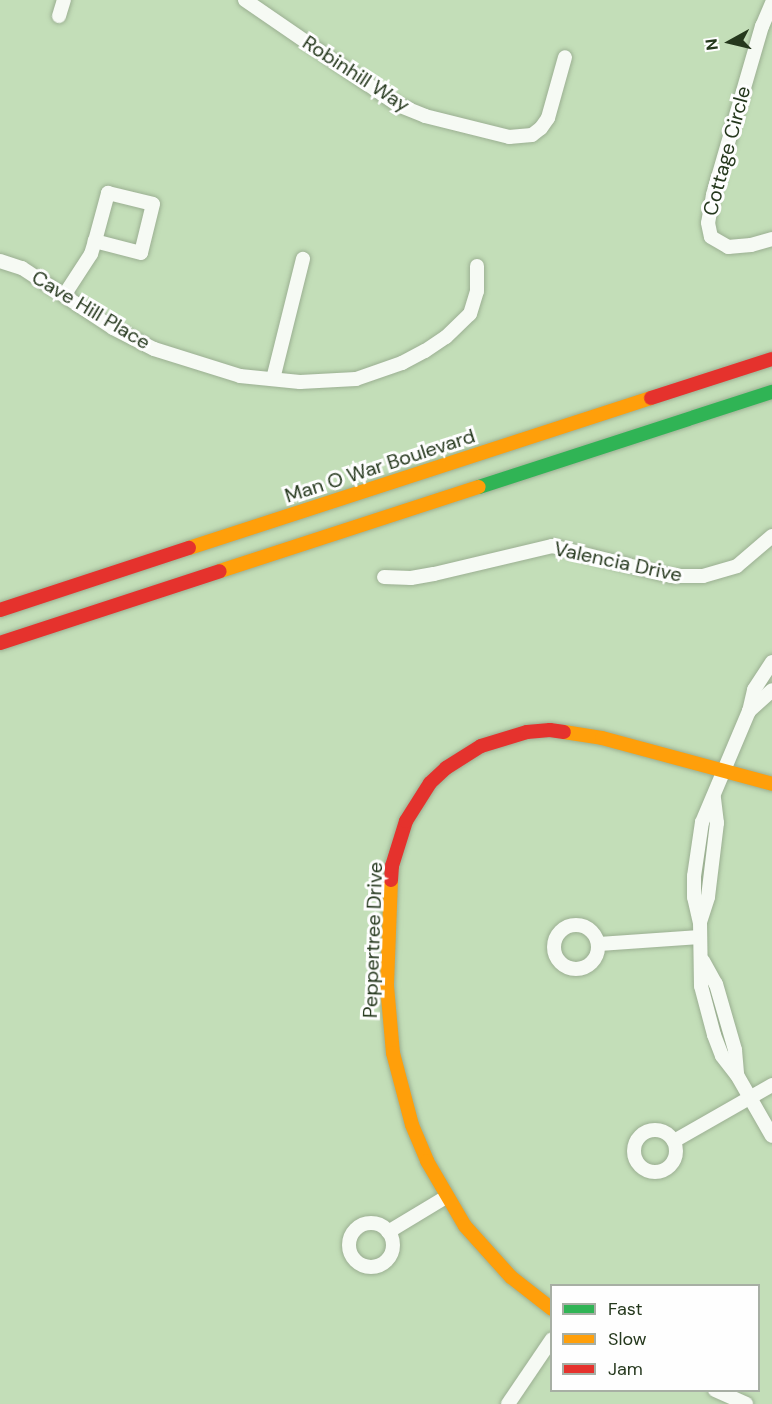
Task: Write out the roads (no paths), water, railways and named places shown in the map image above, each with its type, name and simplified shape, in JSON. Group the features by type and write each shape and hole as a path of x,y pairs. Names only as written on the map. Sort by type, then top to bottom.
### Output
{"main road":[{"name":"Man O War Boulevard","path":"0,610 772,359"},
{"path":"0,643 772,392"},
{"name":"Peppertree Drive","path":"550,1308 486,1253 446,1197 412,1125 393,1053 389,1020 387,975 392,866 396,844 415,803 430,783 462,756 505,737 527,732 572,732 772,784"}],"street":[{"path":"59,16 64,0"},
{"name":"Robinhill Way","path":"246,0 398,105 425,116 509,137 532,135 548,118 565,57"},
{"name":"Cottage Circle","path":"772,3 755,49 713,195 708,223 711,237 728,247 751,245 772,239"},
{"path":"65,294 91,254 108,192 153,204 141,253 95,241"},
{"path":"273,379 303,259"},
{"name":"Cave Hill Place","path":"0,261 22,268 65,294 113,328 154,349 240,376 331,382 356,379 402,363 446,337 470,314 477,291 477,266"},
{"name":"Valencia Drive","path":"384,577 411,578 434,574 552,546 671,576 703,576 737,566 772,536"},
{"path":"772,662 754,690 749,711 714,796 717,823 708,897 700,922 702,960 716,984 735,1050 737,1076 772,1136"},
{"path":"749,711 772,690"},
{"path":"599,944 700,937"},
{"path":"674,1141 772,1085"},
{"path":"388,1232 446,1197"},
{"path":"508,1404 550,1342"},
{"path":"718,1392 746,1404"}]}
